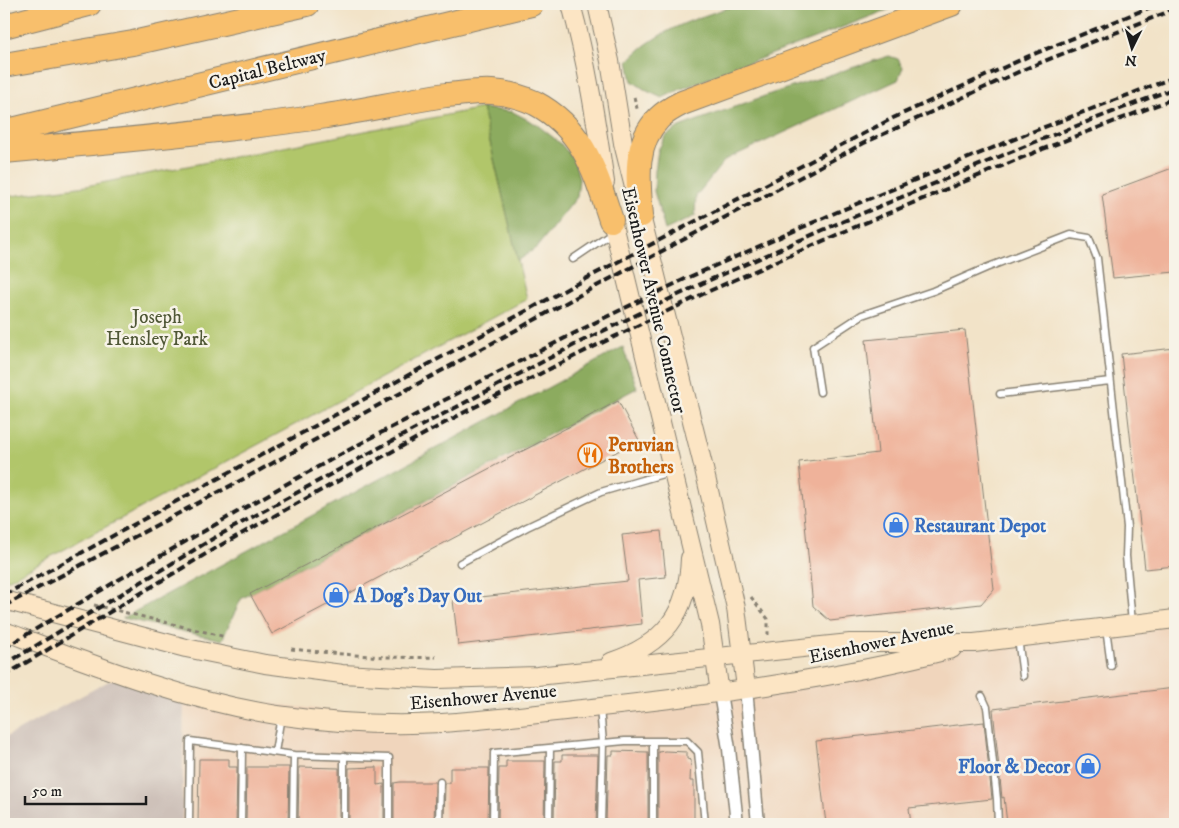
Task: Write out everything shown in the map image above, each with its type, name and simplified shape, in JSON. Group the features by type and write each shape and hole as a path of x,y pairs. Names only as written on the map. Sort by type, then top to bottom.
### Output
{"highway":[{"path":"4,26 89,4"},
{"path":"4,65 133,43 307,4"},
{"path":"641,215 638,177 639,159 642,145 659,118 682,103 951,4"},
{"name":"Capital Beltway","path":"4,132 526,5"},
{"path":"4,151 153,139 321,117 420,99 491,92 510,94 535,103 571,130 589,158 613,226"}],"main road":[{"name":"Eisenhower Avenue Connector","path":"570,4 578,30 613,226 710,624 720,693"},
{"name":"Eisenhower Avenue Connector","path":"597,4 610,61 623,143 736,608 746,688"},
{"path":"582,671 620,659 640,650 658,638 672,622 683,599 689,579 690,538"},
{"name":"Eisenhower Avenue","path":"4,600 186,648 265,664 302,670 379,677 437,679 537,676 850,643 974,643 1175,619"},
{"name":"Eisenhower Avenue","path":"4,631 157,687 197,698 281,715 322,720 402,724 494,719 720,693 870,668 974,643"}],"street":[{"path":"746,688 758,824"},
{"path":"720,693 729,750 737,824"}],"lane":[{"path":"573,259 613,226"},
{"path":"820,392 813,347 862,315 933,291 1071,235 1090,238 1098,258 1127,527 1126,556 1132,624"},
{"path":"1000,394 1110,381"},
{"path":"460,563 527,527 600,492 674,471"},
{"path":"1106,627 1111,666"},
{"path":"1018,638 1023,676"},
{"path":"982,696 987,707 998,824"},
{"path":"600,707 603,743 601,824"},
{"path":"275,752 281,715"},
{"path":"189,824 190,741 294,755 389,758 389,824"},
{"path":"653,741 653,824"},
{"path":"493,824 494,753 603,743 687,741 698,752 705,824"},
{"path":"241,824 242,748"},
{"path":"549,824 550,748"},
{"path":"293,824 294,755"},
{"path":"344,756 344,824"},
{"path":"439,824 440,782"}],"path":[{"path":"86,603 231,639"},
{"path":"286,648 350,655 403,658 436,657"}],"shaded area":[{"path":"1175,621 1175,824 182,824 184,694 440,723 720,693 974,643"},
{"path":"120,675 184,694 182,824 4,824 4,738"}],"green space":[{"path":"740,4 903,4 662,98 632,81 628,61 639,50 680,25"},
{"path":"889,56 898,59 903,68 898,80 725,160 696,196 695,216 665,230 654,191 658,150 666,136 679,127 773,93"},
{"name":"Joseph Hensley Park","path":"482,108 527,299 4,582 4,197 86,186"},
{"path":"482,108 513,112 536,124 559,142 574,159 579,179 577,197 537,247 518,261"},
{"path":"623,347 637,388 241,599 222,640 123,618"}],"building":[{"path":"1175,167 1175,272 1113,278 1102,194"},
{"name":"Restaurant Depot","path":"965,330 994,589 981,604 830,621 813,606 799,462 878,453 866,340"},
{"path":"1175,348 1175,566 1145,569 1121,354"},
{"path":"618,401 639,440 272,634 250,594"},
{"path":"661,531 666,577 638,580 642,624 458,645 453,600 628,581 622,535"},
{"name":"Floor & Decor","path":"1175,688 1175,824 1007,824 1004,797 1002,798 993,709"},
{"path":"984,722 992,799 909,808 911,824 826,824 816,741"},
{"path":"613,751 648,752 648,824 606,824 608,755 613,755"},
{"path":"658,752 687,752 687,759 691,760 690,781 694,781 694,824 658,824"},
{"path":"562,755 598,755 596,824 554,824 555,761 562,761"},
{"path":"199,759 229,759 229,767 237,767 236,824 198,824"},
{"path":"506,761 545,761 544,824 498,824 499,768 506,768"},
{"path":"247,767 289,767 288,824 246,824"},
{"path":"299,767 339,768 339,824 298,824"},
{"path":"377,767 377,785 384,784 384,824 349,824 349,768"},
{"path":"450,768 489,768 488,824 444,824 445,783 450,783"},
{"path":"435,782 434,824 394,824 394,783"}],"railway":[{"path":"4,595 587,278 893,118 1029,56 1158,4"},
{"path":"4,606 249,476 591,289 864,143 1027,68 1175,9"},
{"path":"4,648 290,482 369,439 598,321 685,279 837,212 1034,131 1175,77"},
{"path":"4,665 214,538 375,450 582,341 703,283 839,223 1040,140 1175,88"},
{"path":"4,676 219,546 461,414 587,350 707,292 843,232 1043,149 1175,98"}],"place":[{"name":"Peruvian Brothers","path":"590,455"},
{"name":"Restaurant Depot","path":"896,525"},
{"name":"A Dog's Day Out","path":"336,595"},
{"name":"Floor & Decor","path":"1088,766"}]}
